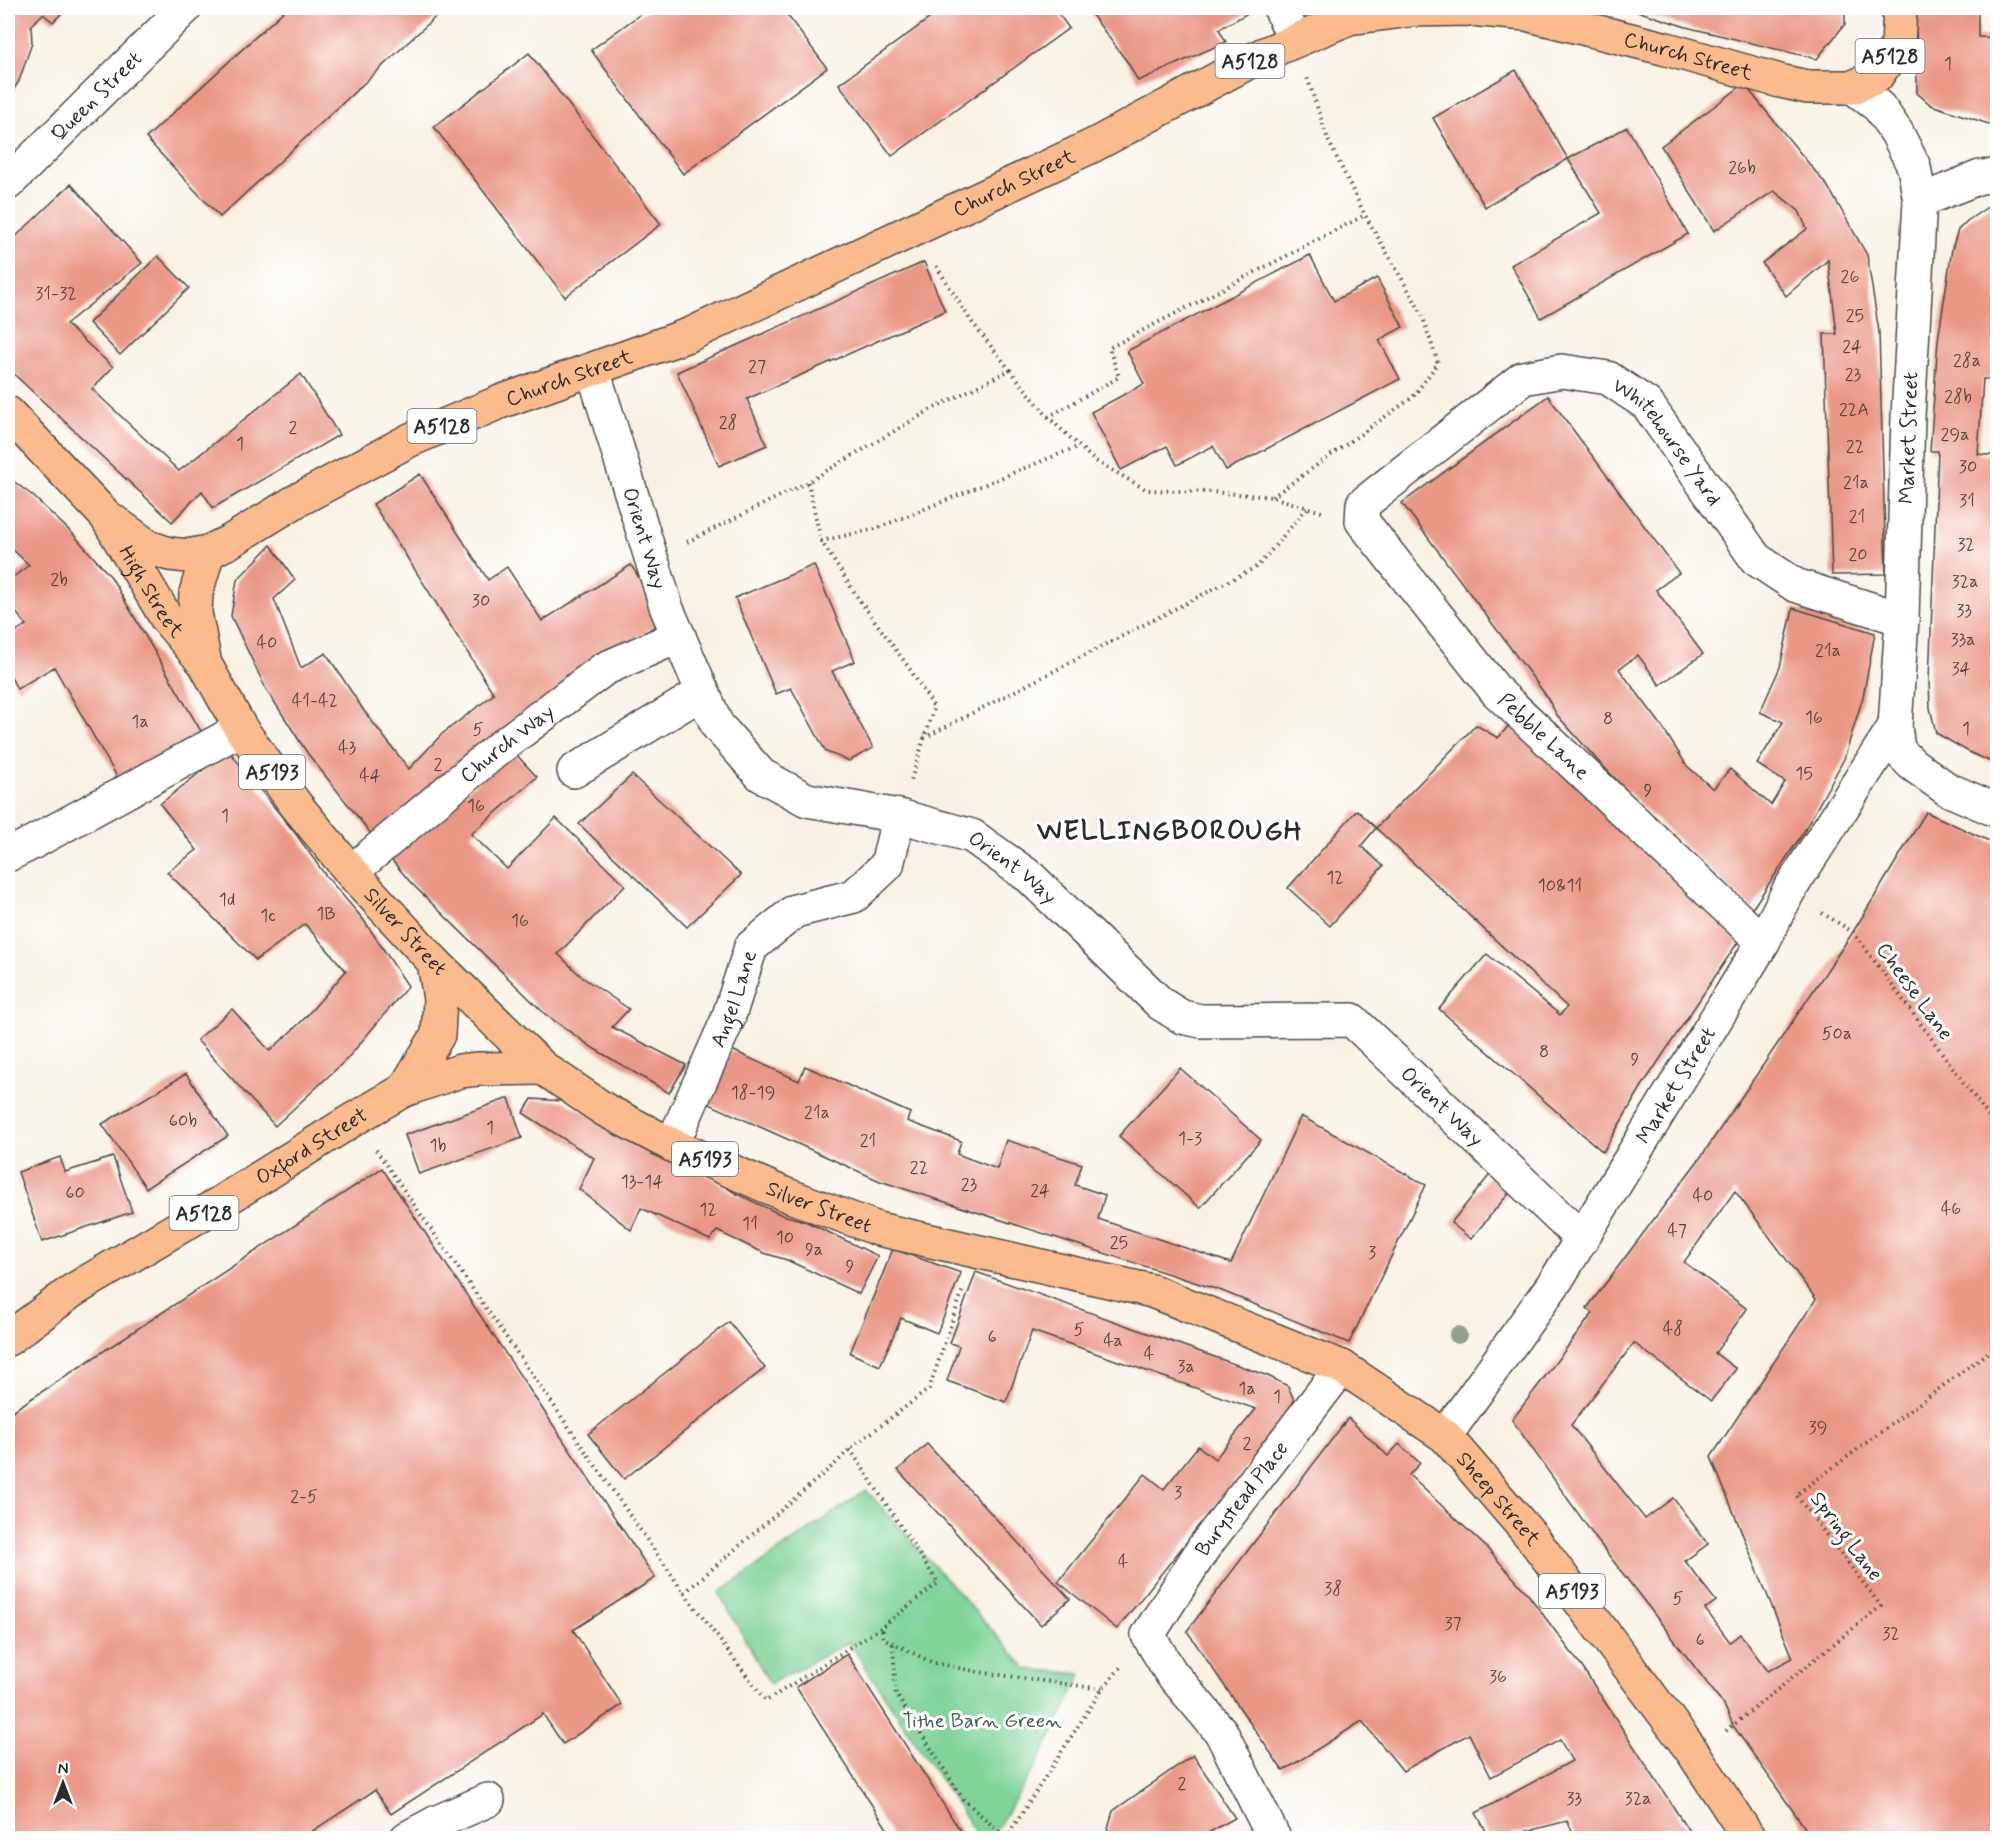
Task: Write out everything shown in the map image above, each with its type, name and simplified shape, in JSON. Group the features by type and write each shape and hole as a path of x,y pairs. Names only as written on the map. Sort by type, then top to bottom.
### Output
{"main road":[{"name":"A5128","path":"1852,87 1876,77 1898,45 1899,8"},
{"name":"Church Street","path":"208,552 229,542 296,501 410,440 500,402 691,334 1094,145 1239,66 1349,18 1411,10 1480,10 1526,14 1798,85 1852,87"},
{"name":"High Street","path":"8,413 106,516 149,547 169,554 188,556 208,552 196,593 195,613 205,664"},
{"name":"High Street","path":"106,516 168,619 205,664 241,729 296,805 351,872"},
{"name":"Silver Street","path":"351,872 434,962 543,1068 605,1110 672,1145 782,1193 878,1229 1152,1291 1342,1367"},
{"name":"Oxford Street","path":"404,1090 438,1035 440,999 434,962"},
{"name":"Oxford Street","path":"8,1339 72,1291 404,1090 460,1071 543,1068"},
{"name":"Sheep Street","path":"1342,1367 1445,1436 1532,1537 1692,1751 1749,1839"}],"street":[{"name":"Queen Street","path":"8,183 185,8"},
{"path":"1280,8 1295,40"},
{"name":"Market Street","path":"1445,1436 1557,1279 1763,942 1788,892 1895,726 1902,619 1908,417 1920,201 1914,167 1897,133 1879,107 1852,87"},
{"path":"1920,201 1980,177 1998,176"},
{"name":"Orient Way","path":"593,370 667,609 717,725 761,775 807,800 900,816 972,836 1030,877 1161,1004 1182,1017 1201,1021 1352,1020 1582,1239"},
{"name":"Whitehourse Yard","path":"1363,513 1523,378 1562,371 1608,378 1647,405 1756,559 1795,585 1902,619"},
{"name":"Pebble Lane","path":"1363,513 1497,692 1763,942"},
{"name":"Church Way","path":"351,872 499,748 604,669 679,636"},
{"path":"574,771 703,692"},
{"path":"1895,726 1898,750 1912,764 1947,789 1998,811"},
{"path":"8,855 241,729"},
{"name":"Angel Lane","path":"672,1145 728,1019 751,947 795,911 854,896 887,864 900,816"},
{"name":"Burystead Place","path":"1148,1635 1204,1547 1342,1367"},
{"path":"1148,1635 1171,1673 1221,1732 1274,1839"},
{"path":"407,1839 435,1823 488,1800"}],"path":[{"path":"1272,497 1413,397 1438,363 1421,312 1365,215 1329,142 1295,40"},
{"path":"1048,417 1119,377 1109,348 1365,215"},
{"path":"914,231 971,321 1048,417 1094,460 1147,490 1272,497 1307,508 1363,513"},
{"path":"651,560 808,482 930,410 1010,370"},
{"path":"821,541 875,528 1079,446"},
{"path":"808,482 821,541 934,707 900,816"},
{"path":"924,738 1258,566 1307,508"},
{"name":"Cheese Lane","path":"1788,892 1853,932 1998,1129"},
{"path":"375,1150 684,1593 766,1701 882,1627 938,1583 850,1449"},
{"path":"684,1593 850,1449 929,1389 975,1251"},
{"name":"Spring Lane","path":"1692,1751 1734,1727 1881,1606 1796,1495 1998,1344"},
{"path":"882,1627 883,1638 931,1662 978,1672 1102,1689"},
{"path":"893,1643 896,1694 963,1799 1006,1839 1102,1689 1148,1635"}],"green space":[{"name":"Tithe Barn Green","path":"866,1490 1027,1669 1082,1674 1039,1761 991,1838 979,1838 849,1642 770,1684 719,1593"}],"building":[{"path":"8,8 67,8 53,22 43,14 31,25 32,43 19,81 8,99"},
{"path":"287,8 445,8 220,217 146,138"},
{"path":"649,8 782,8 827,68 683,174 591,50"},
{"path":"944,8 1054,8 1069,28 892,156 839,84"},
{"path":"1087,8 1125,8 1127,11 1133,8 1248,8 1250,12 1219,29 1226,42 1138,81 1128,63"},
{"path":"1628,8 1845,8 1845,24 1817,59 1686,27"},
{"path":"1916,8 1978,8 1978,37 1998,38 1998,127 1931,105 1917,93"},
{"path":"529,53 661,224 565,297 434,127"},
{"path":"1516,70 1568,159 1485,207 1433,118"},
{"path":"1744,84 1828,187 1867,255 1879,332 1886,574 1832,575 1824,334 1837,334 1828,260 1786,296 1762,263 1807,229 1799,211 1774,191 1714,231 1661,146"},
{"path":"1627,127 1688,234 1541,318 1511,265 1601,213 1568,159"},
{"path":"71,184 142,263 66,324 113,367 92,389 179,471 301,374 339,435 213,508 202,491 172,522 17,377 8,368 8,244"},
{"path":"1998,200 1998,379 1983,379 1978,454 1998,456 1998,568 1992,684 1998,686 1998,765 1936,733 1930,708 1929,681 1938,451 1930,451 1938,340 1952,249 1958,230"},
{"path":"1310,255 1334,301 1377,278 1403,327 1379,340 1400,379 1226,470 1213,446 1177,465 1167,446 1121,470 1091,412 1144,384 1127,351"},
{"path":"158,256 189,288 120,355 89,323"},
{"path":"924,262 945,311 747,399 767,445 719,466 677,372"},
{"path":"1548,396 1679,573 1656,590 1703,654 1660,685 1638,655 1619,669 1659,722 1687,766 1713,789 1730,769 1771,805 1785,782 1757,764 1783,722 1760,712 1780,667 1793,608 1875,633 1863,697 1844,759 1803,833 1752,909 1650,814 1557,715 1545,694 1402,503"},
{"path":"420,474 488,580 507,567 542,621 631,565 665,619 514,725 376,840 308,754 266,689 231,616 237,580 271,545 295,580 274,599 301,668 326,653 364,711 409,769 442,734 494,694 373,504"},
{"path":"8,477 33,496 73,534 111,577 205,738 120,782 54,667 17,689 8,671 8,636 26,625 8,602 8,581 29,565 8,545"},
{"path":"814,565 855,661 832,671 873,748 849,761 826,752 791,688 776,694 735,598"},
{"path":"1518,715 1738,942 1642,1086 1603,1152 1439,1009 1487,954 1560,1015 1567,1007 1376,828 1476,725 1498,738"},
{"path":"228,750 295,833 326,876 363,919 408,986 347,1059 275,1126 197,1040 232,1009 270,1051 303,1020 346,971 305,924 256,960 167,872 197,850 160,804"},
{"path":"513,751 537,777 471,834 507,869 556,818 625,885 558,954 582,977 629,1009 612,1027 686,1065 669,1093 593,1048 545,1014 412,884 389,857"},
{"path":"632,775 741,875 687,927 579,824"},
{"path":"1357,810 1376,828 1361,846 1383,866 1330,926 1288,888"},
{"path":"1926,812 1998,845 1998,1838 1812,1838 1734,1727 1724,1705 1594,1536 1512,1420 1593,1313 1587,1308 1703,1154 1853,932","holes":["1735,1191 1816,1299 1711,1457 1793,1658 1768,1671 1740,1634 1730,1642 1705,1609 1716,1601 1685,1561 1708,1544 1673,1498 1645,1519 1571,1425 1634,1343 1711,1401 1736,1369 1715,1353 1747,1309 1684,1262"]},
{"path":"732,1050 799,1081 805,1066 910,1113 907,1121 961,1141 957,1154 997,1169 1006,1140 1082,1164 1075,1185 1105,1195 1098,1219 1231,1263 1301,1116 1426,1185 1349,1343 1222,1291 880,1181 707,1103"},
{"path":"1180,1068 1261,1140 1200,1208 1119,1136"},
{"path":"186,1074 228,1136 146,1188 102,1124"},
{"path":"509,1098 522,1138 419,1174 405,1135"},
{"path":"532,1099 563,1101 705,1173 735,1193 782,1215 805,1221 878,1256 859,1294 787,1260 764,1253 717,1231 710,1240 641,1208 631,1230 579,1189 594,1158 523,1113"},
{"path":"60,1157 65,1172 113,1157 132,1212 42,1242 18,1172"},
{"path":"382,1168 655,1578 573,1630 622,1705 563,1744 543,1714 391,1814 375,1790 302,1838 8,1838 8,1719 15,1715 8,1704 8,1414"},
{"path":"1492,1172 1513,1188 1471,1239 1451,1223"},
{"path":"893,1249 961,1273 937,1333 901,1318 880,1366 850,1353"},
{"path":"976,1272 1268,1376 1288,1386 1296,1405 1117,1629 1058,1582 1145,1474 1164,1489 1198,1446 1215,1459 1256,1409 1032,1331 1006,1402 947,1381 959,1346 950,1343"},
{"path":"729,1322 765,1368 624,1479 588,1434"},
{"path":"1348,1418 1388,1456 1399,1444 1420,1463 1409,1475 1485,1546 1527,1593 1582,1667 1691,1834 1686,1836 1687,1838 1621,1838 1617,1832 1604,1838 1576,1838 1567,1821 1500,1838 1490,1838 1476,1813 1572,1761 1560,1740 1491,1777 1469,1734 1403,1771 1362,1721 1283,1771 1187,1631"},
{"path":"927,1444 1070,1599 1041,1625 898,1470"},
{"path":"847,1654 965,1838 893,1838 796,1687"},
{"path":"1193,1755 1235,1818 1199,1838 1105,1838 1113,1811"}],"district":[{"name":"WELLINGBOROUGH","path":"1170,830"}]}
